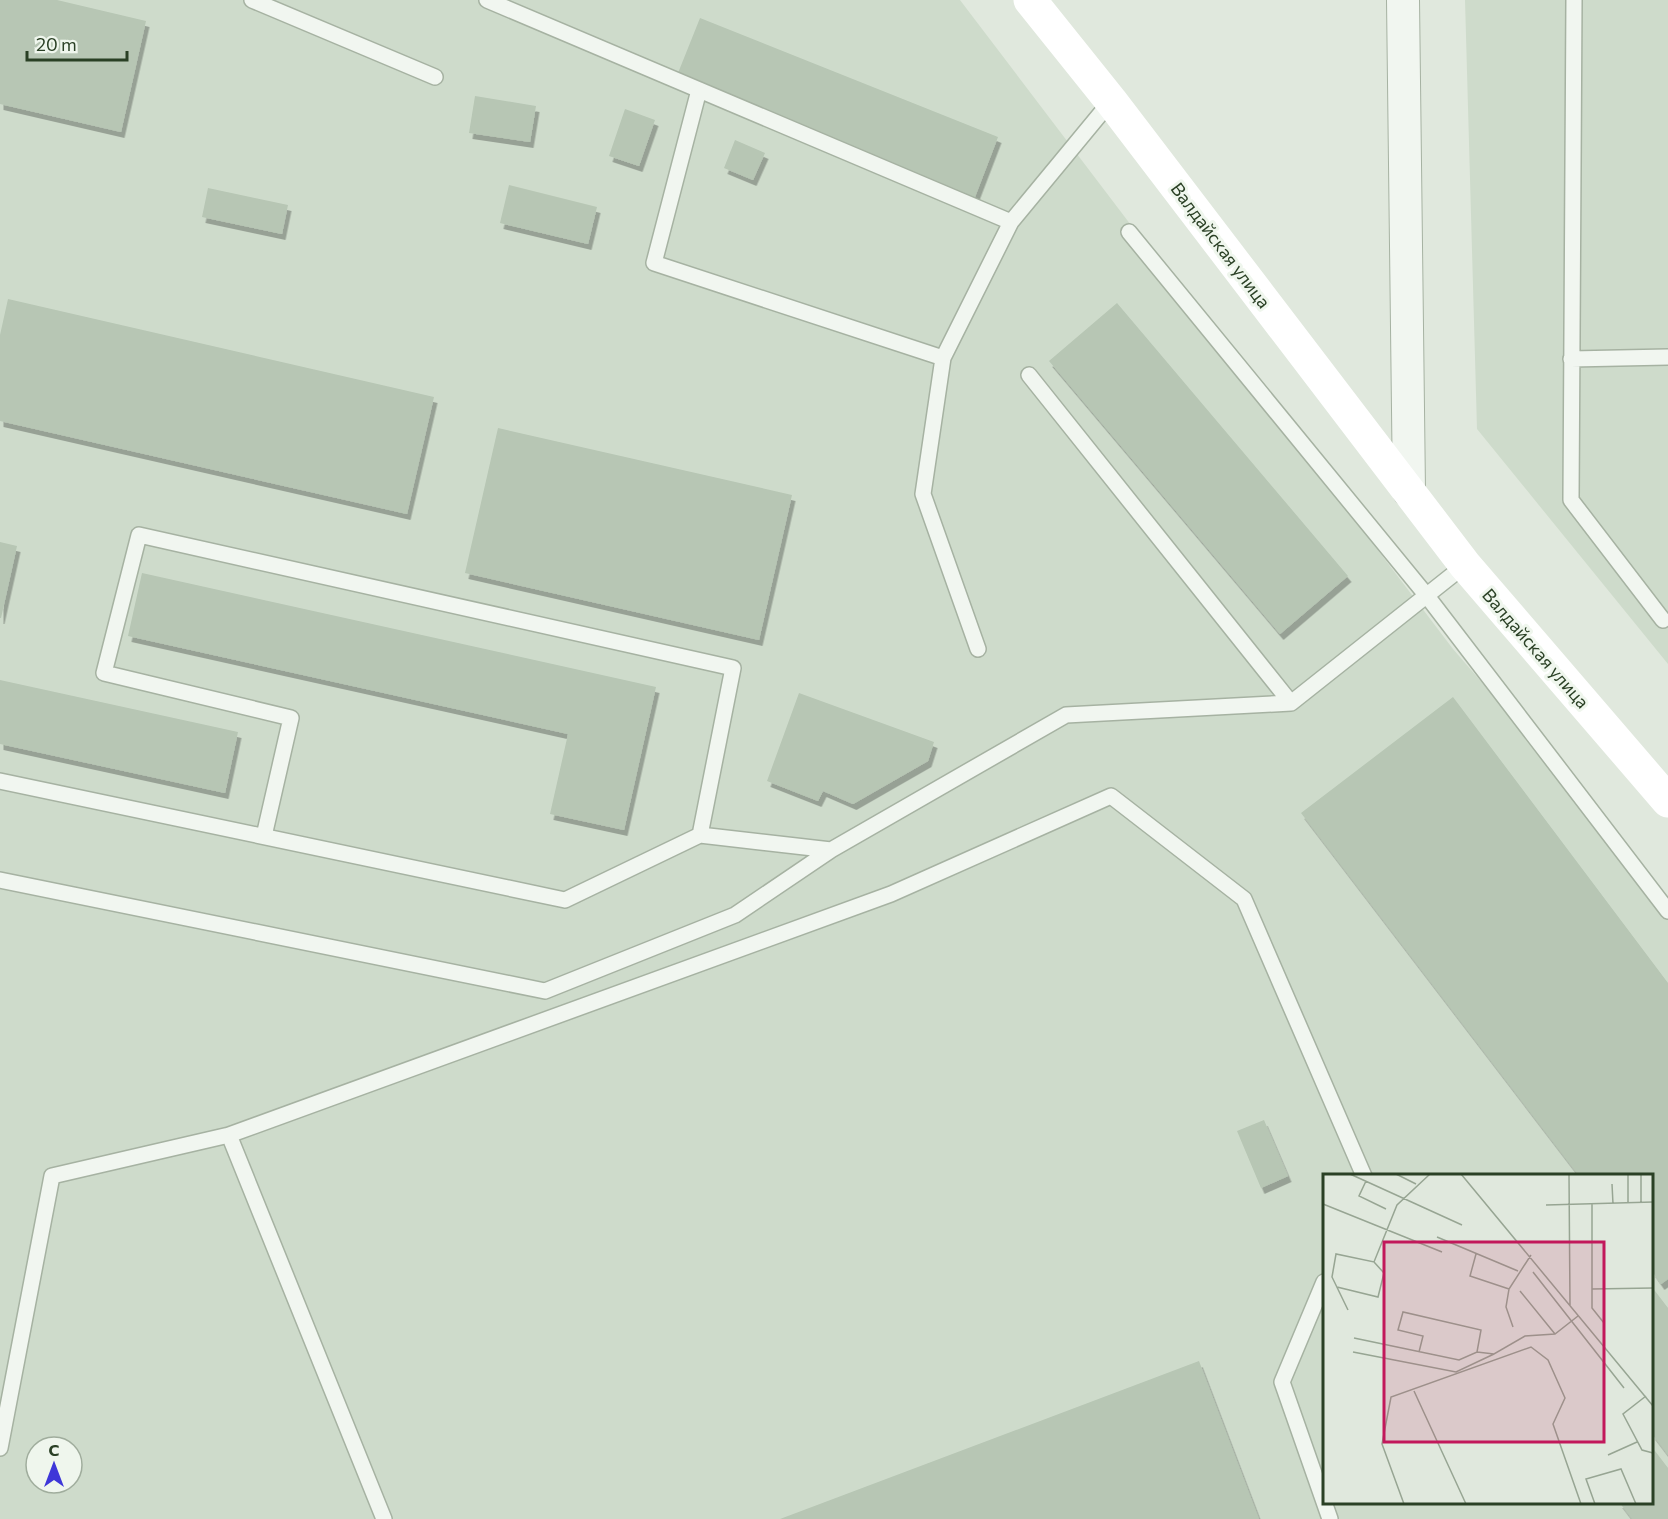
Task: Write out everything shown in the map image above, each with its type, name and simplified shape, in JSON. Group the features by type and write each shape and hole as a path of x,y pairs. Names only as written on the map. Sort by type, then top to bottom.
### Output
{"street":[{"name":"Валдайская улица","path":"1030,0 1111,101 1465,566 1668,801"},
{"path":"1403,0 1409,491"}],"lane":[{"path":"252,0 435,77"},
{"path":"487,0 1011,222"},
{"path":"1574,0 1571,500 1663,620"},
{"path":"699,90 654,263 943,358"},
{"path":"978,650 923,494 943,358 1011,222 1111,101"},
{"path":"1129,232 1427,596 1668,911"},
{"path":"1571,359 1668,357"},
{"path":"1029,375 1291,703"},
{"path":"264,836 291,718 104,673 139,535 733,668 700,835"},
{"path":"0,880 545,991 735,915 831,850 1066,715 1291,703 1465,566"},
{"path":"0,781 565,900 700,835 831,850"},
{"path":"0,1448 52,1176 229,1135 891,894 1111,796 1244,899 1363,1174"},
{"path":"229,1135 384,1519"},
{"path":"1323,1284 1282,1382 1323,1499"},
{"path":"1325,1504 1330,1519"}],"shaded area":[{"path":"0,0 960,0 1453,649 1668,898 1668,1519 0,1519"},
{"path":"1465,0 1668,0 1668,664 1477,429"}],"building":[{"path":"0,0 57,0 146,21 121,132 0,104"},
{"path":"700,18 998,137 975,197 676,78"},
{"path":"475,96 536,106 530,142 469,133"},
{"path":"625,109 655,120 639,166 609,156"},
{"path":"735,140 765,153 753,180 724,168"},
{"path":"509,185 597,207 588,244 500,223"},
{"path":"208,188 288,205 282,234 202,217"},
{"path":"8,299 434,397 407,514 0,421 0,335"},
{"path":"1117,303 1348,576 1280,634 1049,361"},
{"path":"498,428 792,495 759,640 465,573"},
{"path":"0,542 17,546 1,618 0,618"},
{"path":"142,573 656,687 624,830 550,814 568,734 128,636"},
{"path":"0,680 238,732 225,793 0,744"},
{"path":"799,693 934,742 928,761 853,804 823,791 818,801 767,781"},
{"path":"1453,697 1668,983 1668,1279 1661,1284 1653,1272 1653,1174 1577,1174 1301,813"},
{"path":"1264,1120 1288,1176 1261,1188 1237,1131"},
{"path":"1653,1288 1668,1308 1668,1455 1653,1435"},
{"path":"1199,1361 1259,1519 780,1519"},
{"path":"1653,1448 1668,1468 1668,1519 1632,1519 1621,1504 1653,1504"}]}
